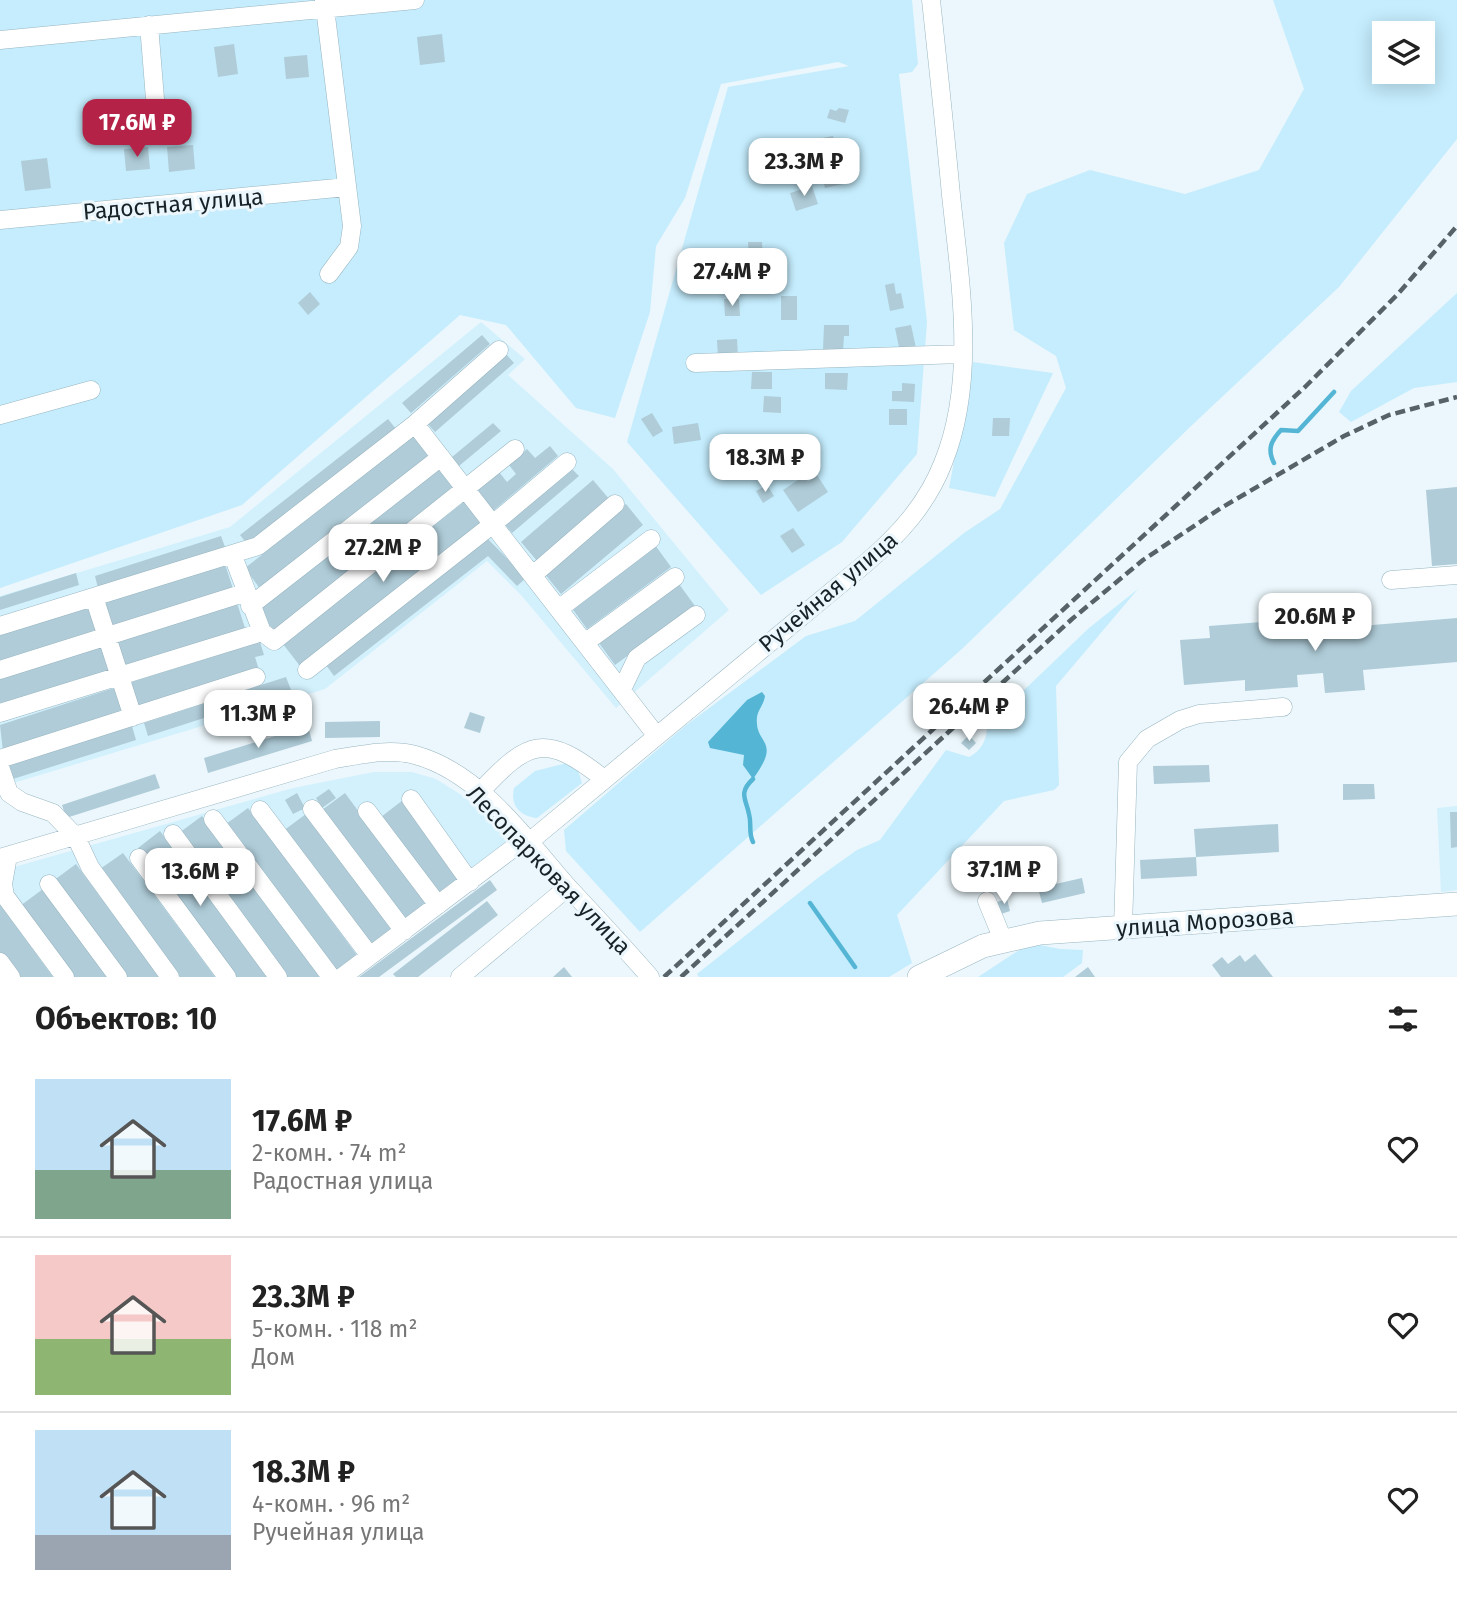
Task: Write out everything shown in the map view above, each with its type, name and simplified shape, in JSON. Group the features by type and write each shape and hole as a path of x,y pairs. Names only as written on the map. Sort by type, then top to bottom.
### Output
{"main road":[{"name":"улица Морозова","path":"919,977 957,957 1003,940 1040,933 1457,904"}],"street":[{"path":"0,40 325,4 415,0"},
{"name":"Ручейная улица","path":"342,977 512,849 529,842 875,555 914,516 932,487 952,436 962,354 962,303 931,0"},
{"path":"325,4 352,226 349,247 329,274"},
{"path":"149,25 156,111"},
{"name":"Радостная улица","path":"0,220 347,187"},
{"path":"0,626 233,556 258,546 415,424 499,350"},
{"path":"695,363 962,354"},
{"path":"0,415 92,390"},
{"path":"415,424 656,735"},
{"path":"233,556 247,600 262,632 274,640 515,449"},
{"path":"0,670 107,636 247,600 441,457"},
{"path":"307,670 494,524 567,461"},
{"path":"533,575 615,504"},
{"path":"560,608 651,539"},
{"path":"1391,580 1457,575"},
{"path":"586,642 675,576"},
{"path":"94,597 133,717"},
{"path":"622,689 637,658 696,615"},
{"path":"0,713 262,632"},
{"path":"0,759 256,677"},
{"path":"1123,928 1128,762 1147,739 1180,720 1199,714 1283,707"},
{"path":"480,793 510,760 531,749 546,748 575,756 604,779"},
{"name":"Лесопарковая улица","path":"4,857 335,758 375,752 413,754 448,768 480,793 529,842 650,977"},
{"path":"0,767 9,793 22,802 53,813 76,837 90,867 170,977"},
{"path":"411,799 470,882"},
{"path":"312,808 404,931"},
{"path":"260,810 370,956"},
{"path":"367,811 438,905"},
{"path":"213,820 331,977"},
{"path":"173,834 278,977"},
{"path":"4,857 5,896 65,977"},
{"path":"139,858 227,977"},
{"path":"49,884 118,977"},
{"path":"460,977 568,887"},
{"path":"987,901 1003,940"},
{"path":"0,961 11,977"}],"shaded area":[{"path":"0,0 912,0 918,64 912,72 899,74 927,322 917,454 842,542 761,595 627,442 728,87 849,66 838,62 721,84 685,198 656,246 650,312 615,418 576,408 506,325 460,315 242,505 0,588"},
{"path":"1273,0 1457,0 1457,139 1339,287 1190,427 963,648 640,932 566,851 564,830 685,726 806,636 855,621 964,533 1000,509 1066,388 1056,356 1014,330 1004,243 1027,194 1090,170 1185,194 1259,170 1304,89"},
{"path":"1457,293 1457,382 1414,388 1351,422 1339,412 1351,391"},
{"path":"481,322 525,359 508,375 613,469 729,610 616,708 521,595 487,561 325,689 0,787 0,596 230,527"},
{"path":"973,362 1053,373 995,497 949,488"},
{"path":"1138,589 1056,686 1059,785 1054,790 1004,801 897,915 912,963 889,977 699,977 697,974 819,877 857,850 880,840 946,750 969,757 977,752 986,736 987,726 1089,628"},
{"path":"567,763 578,770 582,783 537,818 518,809 514,800 514,788 535,771"},
{"path":"374,772 412,772 436,779 463,796 496,825 519,852 352,977 0,977 0,871 293,788"},
{"path":"1457,806 1457,890 1441,892 1437,808"},
{"path":"1030,943 1083,950 1082,963 1063,977 978,977"}],"water":[{"path":"762,692 765,696 758,714 757,726 767,749 762,766 753,779 743,765 744,755 710,748 708,742 747,700"}],"building":[{"path":"442,34 445,62 420,65 417,37"},
{"path":"234,44 238,74 218,77 214,47"},
{"path":"307,55 309,77 286,79 284,57"},
{"path":"839,108 849,110 845,123 827,118 830,109 836,111"},
{"path":"833,136 837,155 821,158 817,139"},
{"path":"193,145 195,169 169,172 167,147"},
{"path":"148,147 150,169 126,171 124,149"},
{"path":"47,158 51,188 25,191 21,161"},
{"path":"839,167 843,184 825,188 821,171"},
{"path":"812,186 818,204 796,211 790,193"},
{"path":"748,242 762,242 763,262 749,262"},
{"path":"894,283 896,294 901,293 904,308 890,311 885,285"},
{"path":"310,292 320,304 308,315 298,303"},
{"path":"781,296 797,296 797,320 781,320"},
{"path":"724,299 739,299 740,316 725,316"},
{"path":"824,325 849,325 849,336 844,336 843,350 823,350"},
{"path":"911,325 916,348 900,352 895,328"},
{"path":"482,335 490,344 411,413 402,403"},
{"path":"737,339 738,357 718,357 717,340"},
{"path":"506,354 514,363 435,432 426,422"},
{"path":"752,372 772,372 772,389 751,389"},
{"path":"825,373 848,373 847,390 825,389"},
{"path":"902,383 915,384 914,402 892,401 892,391 902,391"},
{"path":"764,396 781,397 781,413 763,412"},
{"path":"889,409 907,409 907,425 889,425"},
{"path":"652,413 663,431 653,437 641,419"},
{"path":"993,418 1010,418 1009,436 992,436"},
{"path":"388,419 396,429 248,545 240,535"},
{"path":"493,423 501,431 459,466 452,457"},
{"path":"698,423 701,440 674,444 672,427"},
{"path":"414,436 431,457 261,590 245,568"},
{"path":"767,444 773,453 764,459 759,449"},
{"path":"550,446 558,456 493,511 476,492 499,472 507,482 516,474 509,465 527,449 535,458"},
{"path":"439,467 456,489 274,631 257,610"},
{"path":"570,467 579,476 512,533 504,523"},
{"path":"817,475 828,492 798,512 783,490 804,476 808,481"},
{"path":"593,480 610,500 538,562 521,542"},
{"path":"767,485 774,496 763,503 756,491"},
{"path":"1457,487 1457,564 1432,566 1426,490"},
{"path":"464,502 482,524 300,666 283,644"},
{"path":"626,504 643,525 561,594 544,573"},
{"path":"793,528 805,545 792,553 780,536"},
{"path":"221,536 225,547 98,588 95,576"},
{"path":"488,539 526,578 517,586 488,556 334,676 326,665"},
{"path":"655,545 671,567 587,629 571,607"},
{"path":"225,564 233,589 111,628 103,603"},
{"path":"76,573 79,585 0,610 0,597"},
{"path":"679,584 695,606 615,665 599,643"},
{"path":"237,603 245,628 123,667 115,642"},
{"path":"91,606 99,632 0,663 0,635"},
{"path":"1457,618 1457,662 1363,670 1365,690 1325,693 1323,673 1297,675 1298,687 1245,691 1245,680 1184,685 1180,640 1210,638 1209,626 1262,622 1263,634"},
{"path":"260,642 264,655 255,657 259,670 138,709 129,683"},
{"path":"103,645 112,670 0,706 0,678"},
{"path":"286,677 291,690 148,736 144,723"},
{"path":"117,687 125,713 3,752 0,725"},
{"path":"470,712 485,717 480,733 464,728"},
{"path":"380,721 380,737 325,738 325,722"},
{"path":"132,726 136,740 13,779 8,765"},
{"path":"308,726 312,741 208,773 204,758"},
{"path":"969,735 976,743 969,750 961,743"},
{"path":"1209,765 1210,782 1154,784 1153,766"},
{"path":"155,774 160,788 66,818 62,805"},
{"path":"1343,784 1374,784 1375,799 1343,800"},
{"path":"329,789 336,798 322,808 316,798"},
{"path":"297,793 305,808 293,814 285,800"},
{"path":"345,793 428,906 405,922 322,810"},
{"path":"403,800 462,880 440,897 381,817"},
{"path":"248,808 359,958 336,974 226,824"},
{"path":"1450,812 1457,812 1457,847 1451,848"},
{"path":"306,814 393,932 371,948 283,831"},
{"path":"202,816 320,977 286,977 179,833"},
{"path":"1278,824 1279,852 1196,857 1194,829"},
{"path":"160,831 268,977 233,977 138,848"},
{"path":"123,853 215,977 180,977 100,869"},
{"path":"1196,857 1197,876 1141,879 1140,860"},
{"path":"76,864 159,977 124,977 53,881"},
{"path":"1082,878 1085,893 1042,903 1038,888"},
{"path":"490,880 497,890 379,977 359,977"},
{"path":"43,889 108,977 73,977 20,906"},
{"path":"1007,899 1010,911 1001,914 997,902"},
{"path":"487,901 498,915 418,977 396,977 393,974"},
{"path":"0,905 53,977 18,977 0,952"},
{"path":"1255,954 1273,977 1221,977 1212,965 1222,957 1228,964 1240,955 1245,962"},
{"path":"564,967 572,977 553,977"},
{"path":"1088,967 1095,977 1075,977"}],"waterway":[{"path":"1274,463 1271,449 1281,430 1298,431 1334,392"},
{"path":"753,779 744,796 753,842"},
{"path":"810,903 855,967"}],"railway":[{"path":"664,977 1305,387 1397,295 1457,226"},
{"path":"681,977 1072,619 1143,560 1221,508 1344,436 1389,415 1457,397"}]}
